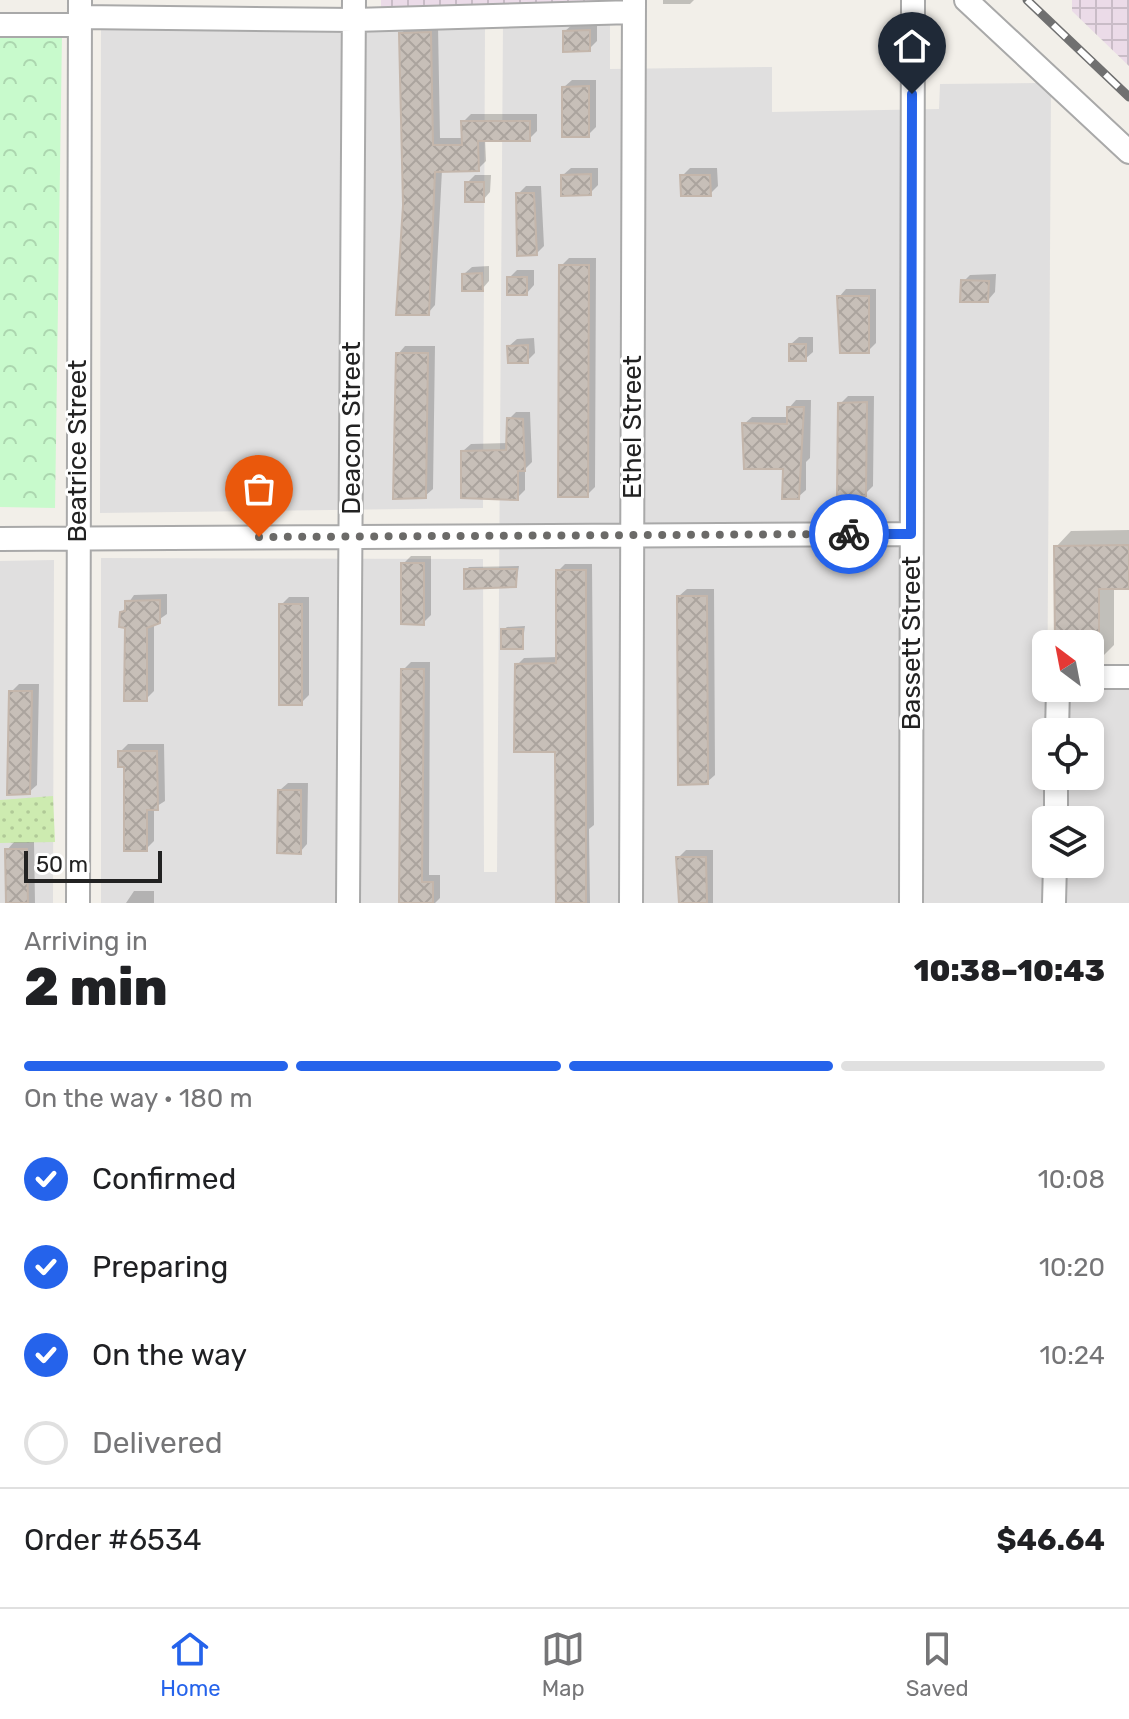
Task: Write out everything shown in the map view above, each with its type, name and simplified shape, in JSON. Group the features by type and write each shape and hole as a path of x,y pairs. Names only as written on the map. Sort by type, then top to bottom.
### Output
{"street":[{"name":"Bassett Street","path":"911,903 913,0"},
{"path":"966,0 1129,152"},
{"path":"0,25 80,14 634,6"},
{"name":"Ethel Street","path":"631,903 634,6"},
{"name":"Deacon Street","path":"348,903 354,10"},
{"name":"Beatrice Street","path":"78,903 80,14"},
{"path":"0,539 911,534"},
{"path":"1104,677 1129,677"},
{"path":"1054,903 1055,878"}],"shaded area":[{"path":"381,0 608,0 608,9 381,7"},
{"path":"1072,0 1129,0 1129,66 1072,11"},
{"path":"101,22 485,25 483,508 100,513"},
{"path":"610,22 610,69 772,67 772,112 939,109 940,84 1038,83 1051,93 1048,630 1032,630 1032,702 1047,702 1047,718 1032,718 1032,790 1047,790 1047,806 1032,806 1032,878 1046,878 1046,903 101,903 101,558 483,559 484,872 497,872 503,23"},
{"path":"54,560 53,903 0,903 0,561"},
{"path":"1129,688 1129,903 1060,903 1061,878 1104,878 1104,806 1061,806 1062,790 1104,790 1104,718 1062,718 1063,702 1104,702 1104,689"}],"green space":[{"path":"0,33 62,34 55,508 0,507"},
{"path":"53,796 55,842 0,843 0,800"}],"building":[{"path":"590,30 590,51 563,52 563,31"},
{"path":"431,32 433,145 462,145 461,121 530,121 530,141 478,141 479,171 435,172 429,315 396,315 403,205 399,33"},
{"path":"589,86 589,137 562,137 562,87"},
{"path":"591,174 591,195 561,196 561,175"},
{"path":"680,175 710,175 711,196 681,196"},
{"path":"465,182 484,182 484,202 465,202"},
{"path":"516,193 534,193 537,255 517,256"},
{"path":"559,265 589,265 588,497 558,497"},
{"path":"482,273 483,291 462,291 462,274"},
{"path":"507,277 527,277 527,295 507,295"},
{"path":"961,280 989,281 988,302 960,302"},
{"path":"837,296 869,296 869,353 840,353"},
{"path":"789,344 806,344 806,361 789,361"},
{"path":"528,345 528,363 508,363 507,346"},
{"path":"396,353 428,353 426,498 393,499"},
{"path":"867,402 866,496 837,496 838,403"},
{"path":"787,407 804,407 799,499 782,499 783,469 744,469 742,423 787,424"},
{"path":"507,418 523,419 525,471 518,471 518,500 461,498 461,451 506,450"},
{"path":"1129,545 1129,589 1099,589 1099,630 1055,630 1054,546"},
{"path":"401,563 424,563 424,625 401,624"},
{"path":"464,569 517,569 516,587 464,589"},
{"path":"556,570 586,570 586,903 556,903 555,752 514,752 515,664 556,663"},
{"path":"677,596 707,596 708,784 678,785"},
{"path":"160,600 160,623 147,628 147,701 124,701 125,628 119,627 120,612 125,611 125,601"},
{"path":"279,604 302,604 302,705 279,705"},
{"path":"501,629 523,629 523,649 501,649"},
{"path":"401,669 424,669 422,882 433,882 433,903 399,903"},
{"path":"9,691 32,691 30,794 7,795"},
{"path":"118,751 157,751 158,810 147,810 147,851 124,851 124,767 118,767"},
{"path":"278,790 301,790 301,854 277,853"},
{"path":"5,849 27,849 28,903 6,903"},
{"path":"676,857 706,857 707,903 679,903"}],"railway":[{"path":"1027,0 1129,97"}],"way so far":[{"path":"259,537 849,534"}],"route":[{"path":"849,534 911,534 912,94"}]}
